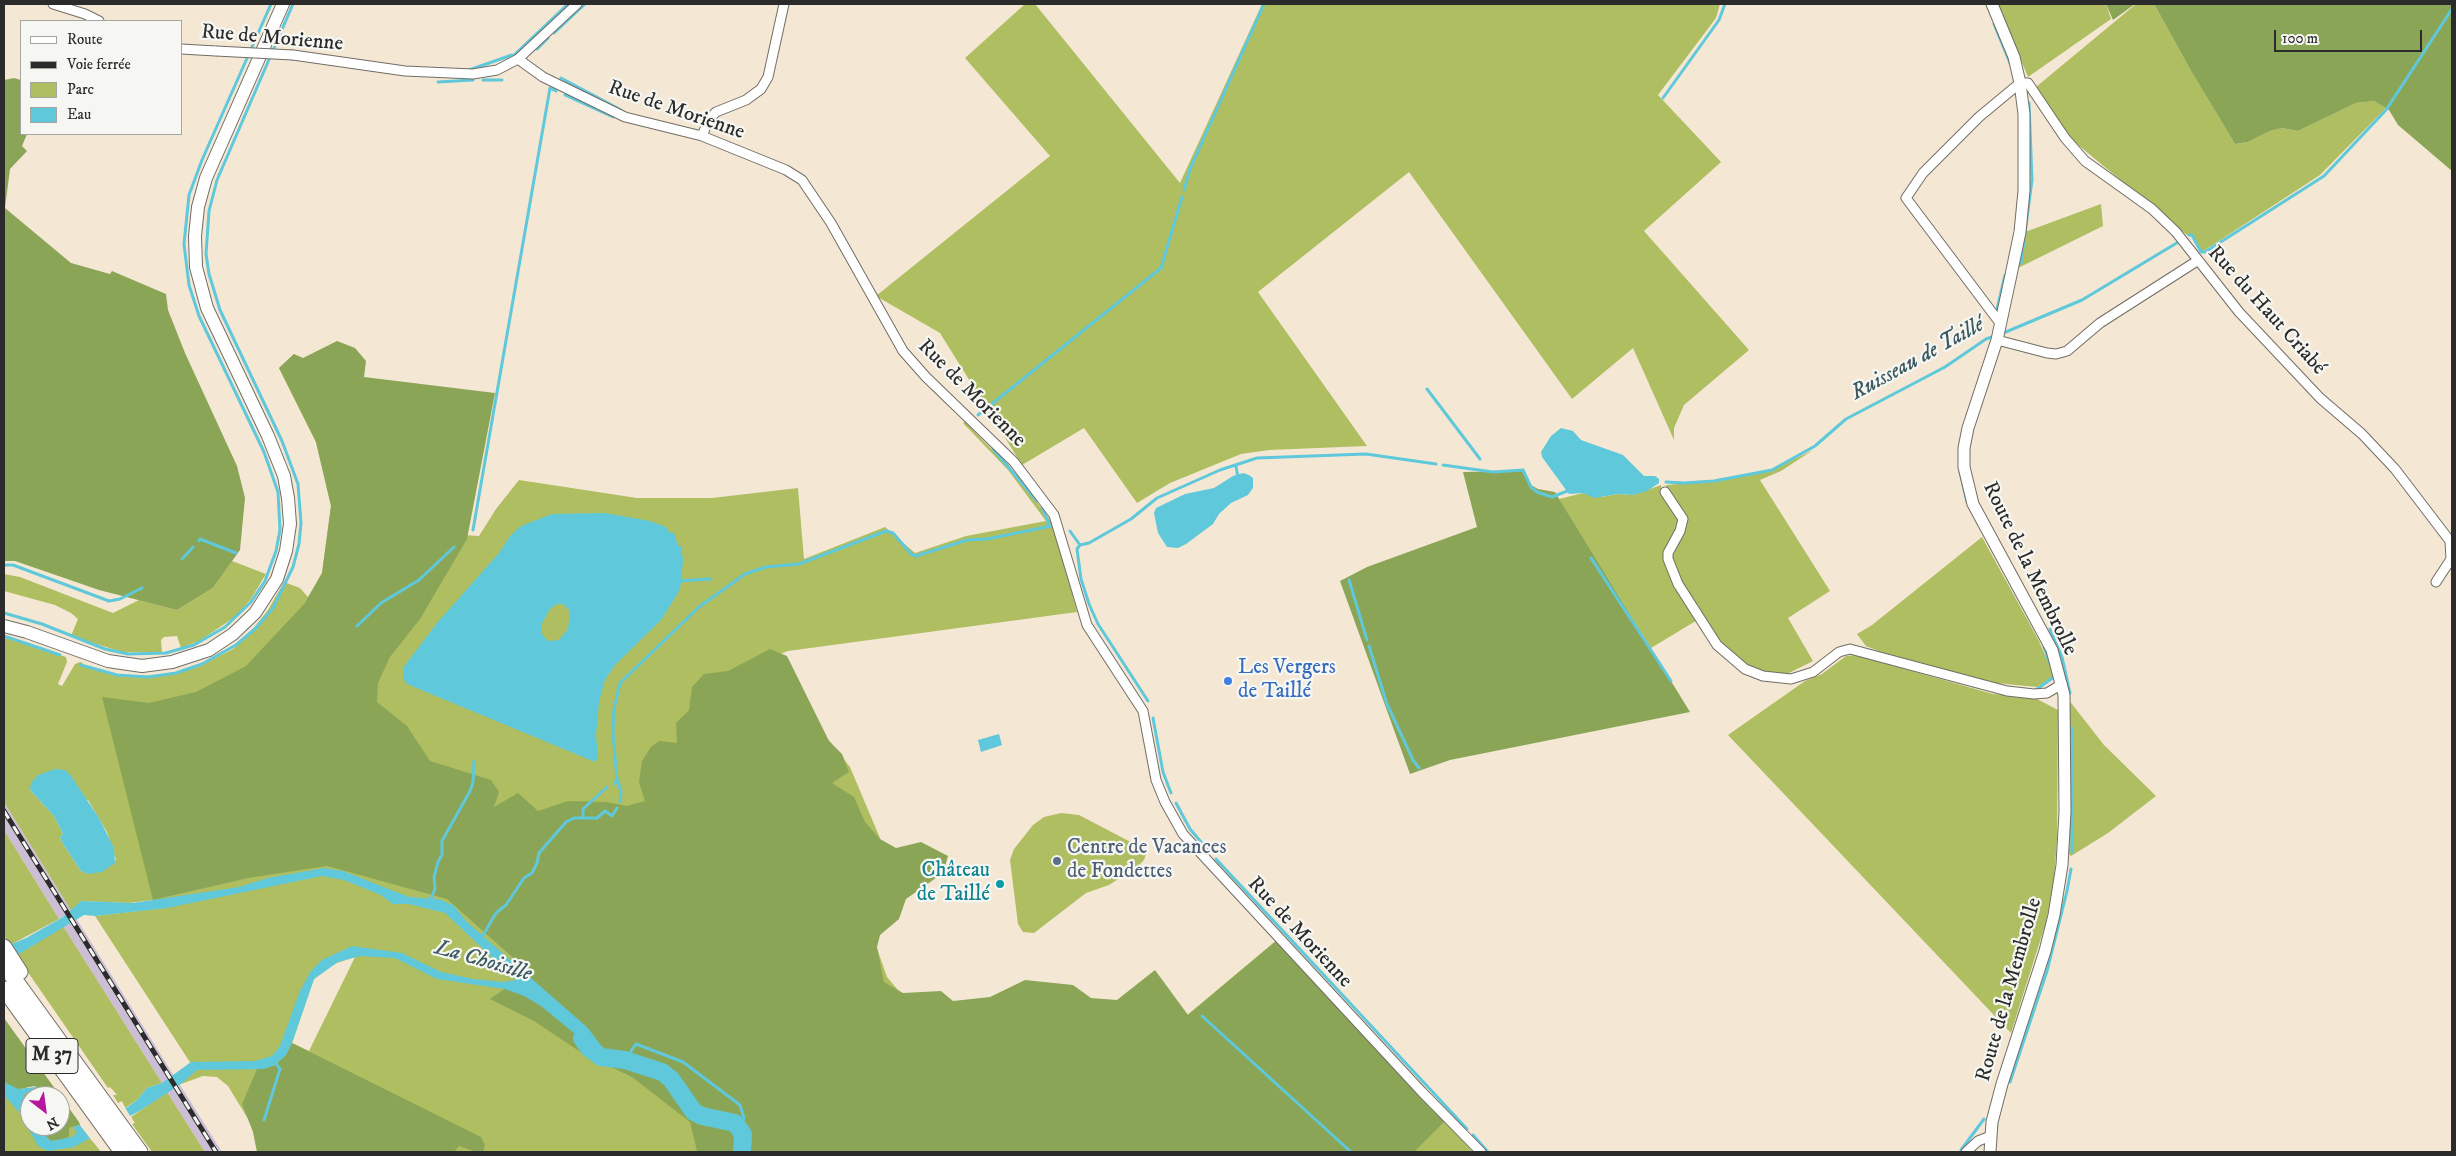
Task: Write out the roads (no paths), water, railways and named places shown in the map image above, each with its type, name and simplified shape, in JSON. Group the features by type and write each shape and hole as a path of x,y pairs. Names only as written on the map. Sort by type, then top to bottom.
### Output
{"highway":[{"name":"M 37","path":"6,957 31,990 35,1008 102,1113"},
{"name":"M 37","path":"5,993 117,1133 140,1152"},
{"name":"M 37","path":"117,1133 122,1152"}],"main road":[{"path":"4,626 27,632 108,661 142,666 172,662 203,652 233,634 255,613 277,579 286,552 290,524 284,476 268,436 207,308 196,267 195,236 198,207 206,178 283,4"}],"street":[{"path":"53,4 71,8 97,20"},
{"path":"518,59 577,4"},
{"path":"702,136 709,119 716,112 746,100 761,89 768,77 784,4"},
{"name":"Route de la Membrolle","path":"1990,1152 1992,1122 2002,1084 2045,951 2058,891 2065,812 2062,684 2052,650 1973,504 1967,487 1964,467 1965,441 1998,333 2020,232 2024,191 2024,114 2020,83 2014,57 1992,4"},
{"name":"Rue de Morienne","path":"182,49 293,55 405,71 473,74 497,70 518,59 544,77 625,117 702,136 786,170 802,180 816,198 903,351 926,377 1014,462 1054,515 1087,625 1143,710 1156,780 1165,802 1183,834 1422,1092 1481,1152"},
{"path":"2020,83 1979,117 1923,173 1906,198 1998,333 2056,354 2067,351 2100,323 2197,261"},
{"name":"Rue du Haut Criabé","path":"2020,83 2028,83 2065,138 2085,161 2152,209 2180,236 2197,261 2238,312 2320,398 2362,434 2396,470 2446,535 2451,547 2449,564 2436,582"},
{"path":"1665,492 1683,519 1680,531 1668,553 1668,559 1678,584 1716,645 1745,669 1763,676 1791,679 1812,672 1839,652 1850,649 2007,691 2034,694 2047,693 2062,684"},
{"path":"1966,1152 1978,1141 1991,1136"}],"water":[{"path":"1561,428 1573,431 1581,440 1623,455 1644,476 1655,476 1659,479 1659,483 1647,491 1633,495 1618,494 1594,498 1583,493 1569,494 1542,457 1541,452 1551,436"},
{"path":"1243,473 1253,478 1253,488 1248,495 1231,503 1219,514 1213,524 1186,544 1178,548 1167,547 1158,533 1154,513 1156,508 1185,494 1214,488 1233,476"},
{"path":"605,513 650,521 666,527 669,532 674,533 678,546 681,546 683,560 681,584 678,593 661,620 615,665 605,680 599,702 596,735 598,757 595,762 407,684 403,678 403,668 437,623 499,553 510,536 521,526 552,514","holes":["557,604 563,604 570,611 568,629 559,640 548,641 542,634 541,625 550,609"]},
{"path":"999,734 1002,745 981,752 978,740"},
{"path":"55,769 65,770 71,776 99,818 114,848 115,863 102,872 88,874 81,871 63,844 60,837 63,834 54,816 30,790 31,783 38,775"},
{"path":"324,868 343,871 409,897 438,899 453,905 467,922 588,1028 602,1047 598,1059 590,1053 574,1033 541,1006 524,996 505,989 437,979 395,958 360,956 338,962 314,979 292,1043 286,1055 275,1065 264,1069 197,1070 181,1084 141,1110 74,1147 48,1151 38,1146 32,1136 46,1136 51,1141 72,1137 77,1133 73,1127 80,1125 84,1130 129,1106 147,1088 162,1083 191,1062 255,1061 272,1056 280,1046 300,991 311,971 322,960 352,946 402,953 441,972 473,979 503,982 516,980 445,913 409,904 393,904 381,895 344,880 322,876 167,908 95,916 84,915 19,954 4,960 4,947 26,938 63,917 81,901 133,903 239,887 268,878"},
{"path":"4,1082 20,1089 20,1114 4,1095"}],"waterway":[{"path":"4,613 42,624 105,649 128,654 166,653 194,645 225,627 251,602 265,581 276,551 280,530 278,492 264,452 199,316 189,285 184,244 189,195 202,160 271,4"},
{"path":"81,665 117,675 148,677 176,673 202,664 236,645 256,628 273,608 293,567 299,544 301,523 298,484 282,441 220,310 209,274 206,254 209,211 217,180 293,4"},
{"path":"513,56 568,4"},
{"path":"554,33 585,4"},
{"path":"1184,190 1190,169 1264,4"},
{"path":"1663,98 1719,20 1725,4"},
{"name":"Ruisseau de Taillé","path":"2189,235 2192,235 2201,252 2205,252 2324,176 2386,110 2452,9"},
{"path":"1994,24 2010,63"},
{"path":"537,49 548,38"},
{"path":"469,70 512,55"},
{"path":"561,78 621,110"},
{"path":"438,82 473,80"},
{"path":"483,80 502,80"},
{"path":"473,530 550,88 556,91"},
{"path":"565,95 613,117"},
{"path":"2021,263 2032,180 2029,103"},
{"path":"978,415 1161,268 1182,197"},
{"name":"Ruisseau de Taillé","path":"2001,334 2082,300 2180,241"},
{"path":"1997,309 2005,275"},
{"name":"Ruisseau de Taillé","path":"1666,482 1714,481 1772,470 1815,446 1846,419 1945,367 1986,339 1995,336"},
{"path":"1427,389 1480,459"},
{"path":"993,449 1037,501"},
{"name":"Ruisseau de Taillé","path":"1070,531 1080,545 1089,543 1131,519 1157,498 1220,470 1257,458 1366,454 1436,464"},
{"name":"Ruisseau de Taillé","path":"1443,465 1493,472 1523,470 1531,487 1537,492 1552,497 1570,490"},
{"path":"1236,466 1238,478"},
{"path":"1960,472 1967,502"},
{"path":"1042,508 1050,526"},
{"name":"Ruisseau de Taillé","path":"614,784 617,780 613,732 614,709 620,683 699,607 745,574 766,567 799,564 886,531 893,533 911,554 916,556 967,540 987,539 1056,525"},
{"path":"199,541 200,539 236,553"},
{"path":"1080,545 1077,549 1081,579 1089,604 1098,624 1148,701"},
{"path":"182,559 193,547"},
{"path":"357,626 381,603 419,580 454,547"},
{"path":"1591,558 1671,681"},
{"path":"4,565 13,565 109,601 120,599 142,588"},
{"path":"678,581 710,579"},
{"path":"1349,580 1367,640"},
{"path":"2050,629 2062,657 2070,693"},
{"path":"4,636 60,655"},
{"path":"1369,646 1387,704 1413,760 1419,768"},
{"path":"2044,647 2050,664"},
{"path":"2037,689 2054,677"},
{"path":"1153,718 1163,772 1171,793"},
{"path":"2072,728 2072,852"},
{"path":"429,903 435,889 434,877 442,855 442,841 470,791 473,782 474,761"},
{"name":"Ruisseau de Taillé","path":"618,781 621,792 620,802"},
{"name":"Ruisseau de Taillé","path":"583,818 583,809 607,787"},
{"path":"1176,803 1190,829 1207,849"},
{"name":"Ruisseau de Taillé","path":"482,937 496,913 506,905 524,878 532,873 539,853 566,822 574,818 597,818 605,811 612,816 617,808"},
{"path":"1216,859 1467,1129"},
{"path":"2010,1082 2047,971 2071,869"},
{"path":"1202,1016 1351,1152"},
{"name":"La Choisille","path":"582,1038 589,1048 601,1057 625,1060 662,1072 671,1079 694,1112 702,1116 735,1123 743,1134 742,1152"},
{"path":"625,1060 636,1044 683,1062 740,1105 744,1118 739,1127"},
{"path":"264,1120 280,1069 275,1062"},
{"path":"1961,1150 1984,1119"},
{"path":"1473,1135 1488,1152"}],"railway":[{"path":"4,811 216,1152"}],"place":[{"name":"Les Vergers de Taillé","path":"1228,681"},
{"name":"Centre de Vacances de Fondettes","path":"1057,861"},
{"name":"Château de Taillé","path":"1000,884"}]}
